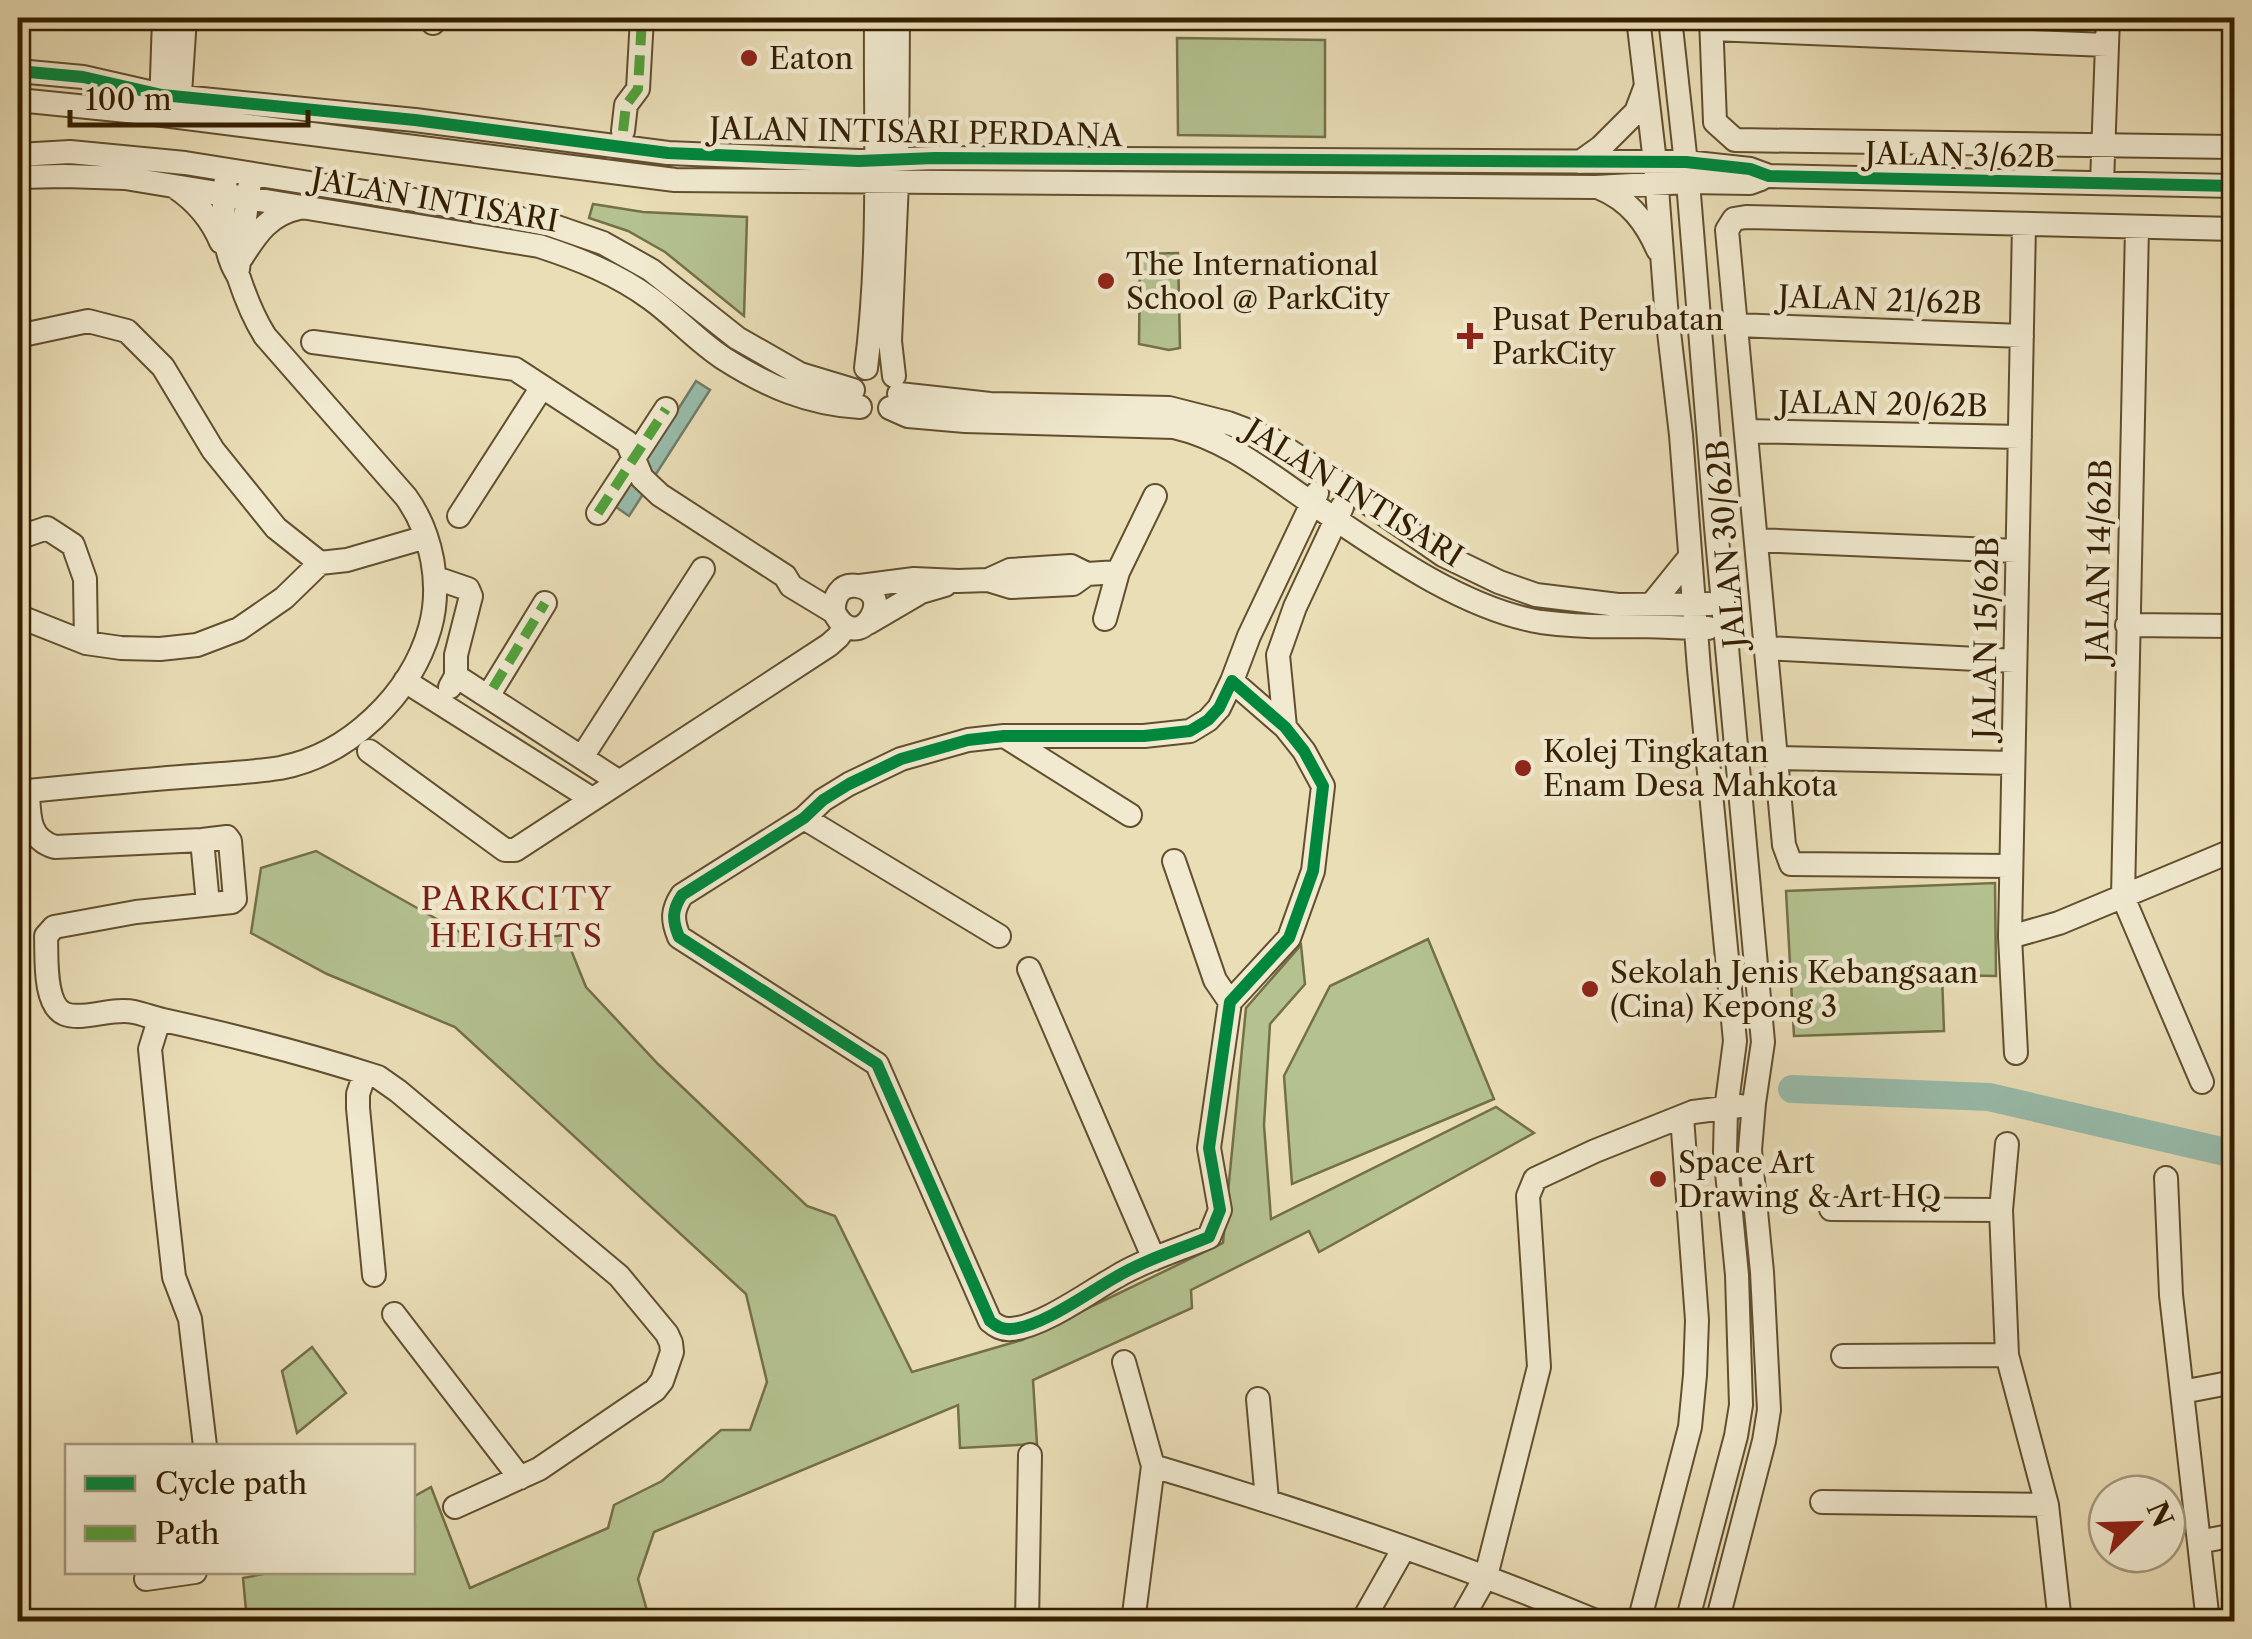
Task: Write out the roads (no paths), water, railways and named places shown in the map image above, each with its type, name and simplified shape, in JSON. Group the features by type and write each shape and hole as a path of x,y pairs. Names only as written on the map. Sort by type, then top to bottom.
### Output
{"street":[{"path":"164,18 174,46 201,81 226,100"},
{"path":"170,106 174,46 185,18"},
{"path":"623,132 626,105 638,89 642,18"},
{"path":"876,18 876,94 886,171 885,235 894,393 875,413 856,398 854,381 866,368 885,235 911,198 922,189 944,182"},
{"path":"886,171 896,118 898,18"},
{"path":"1638,18 1656,173 1736,1041 1726,1110 1725,1152 1742,1405 1687,1622"},
{"path":"1670,18 1764,1042 1750,1150 1762,1272 1769,1410 1717,1622"},
{"path":"2102,183 2108,18"},
{"path":"1711,24 2107,45"},
{"name":"JALAN 3/62B","path":"1711,24 1715,122 1735,140 2234,147"},
{"path":"104,81 140,72 174,46"},
{"path":"18,71 104,81 170,106"},
{"path":"1580,162 1636,112 1645,88"},
{"path":"784,156 859,146 876,94"},
{"path":"18,100 170,106"},
{"name":"JALAN INTISARI PERDANA","path":"170,106 226,100 668,153 784,156 944,182 1172,171 1580,162 1656,173"},
{"name":"JALAN INTISARI PERDANA","path":"170,106 675,180 831,182 935,158 1596,187 1656,173"},
{"path":"896,118 912,140 935,158"},
{"name":"JALAN INTISARI","path":"18,155 70,152 120,156 226,182 248,197 518,241 583,260 650,298 722,357 785,391 831,405 856,398"},
{"name":"JALAN 3/62B","path":"1656,173 1687,172 1750,184 1769,176 2234,186"},
{"path":"237,267 251,174"},
{"name":"JALAN INTISARI","path":"18,178 124,178 172,185 226,182 251,174 552,224 603,243 668,282 737,338 800,374 856,398"},
{"path":"226,182 224,236 252,316 265,336 414,507 426,537 436,578 436,597 426,641 405,680 384,709 345,741 293,764 251,771 23,790 35,836 55,847 229,838 235,900 54,927 46,936 50,997 65,1014 130,1011 212,1030 378,1078 398,1090 619,1276 667,1334 672,1352 662,1382 655,1390 539,1469 455,1507"},
{"path":"831,182 853,195 885,235"},
{"path":"172,185 192,198 208,218 237,267"},
{"path":"1596,187 1625,201 1639,216 1663,262"},
{"path":"237,267 255,236 273,218 307,206"},
{"name":"JALAN 30/62B","path":"2011,866 1791,864 1784,845 1727,230 1734,220 1746,217 2024,224"},
{"path":"2024,224 2234,229"},
{"name":"JALAN 15/62B","path":"2016,1053 2010,938 2024,224"},
{"name":"JALAN 14/62B","path":"2123,897 2136,227"},
{"path":"18,336 88,322 127,331 164,367 213,450 276,528 320,563"},
{"name":"JALAN 21/62B","path":"1737,325 2022,336"},
{"path":"313,342 515,370 639,450"},
{"path":"866,368 882,367 894,393"},
{"path":"460,516 542,386"},
{"name":"JALAN INTISARI","path":"894,393 908,416 1189,430 1247,458 1429,579 1467,597 1540,622 1606,628 1655,616 1725,615"},
{"name":"JALAN INTISARI","path":"894,393 990,404 1168,408 1246,429 1272,440 1326,474 1442,555 1499,582 1544,596 1618,605 1655,616"},
{"path":"598,513 666,409"},
{"name":"JALAN 20/62B","path":"1746,432 2020,437"},
{"path":"639,450 642,478 660,495 849,621"},
{"path":"1232,681 1285,727 1323,786 1313,870 1288,938 1230,1002 1210,1148 1220,1210 1209,1237 1118,1275 1060,1310 1012,1330 1000,1328 990,1321 877,1064 679,936 673,922 674,907 682,894 804,818 823,800 900,759 968,740 1004,736 1144,736 1190,731 1208,720 1219,708 1232,681 1249,636 1326,474"},
{"path":"1285,727 1278,655 1282,637 1349,490"},
{"path":"1105,620 1118,572 1154,496"},
{"path":"18,538 47,528 73,545 85,579 86,643"},
{"path":"18,616 86,643 121,648 197,646 240,630 284,598 320,563 347,560 426,537"},
{"path":"1756,540 2017,551"},
{"path":"1690,558 1655,616 1699,668"},
{"path":"582,757 703,569"},
{"path":"785,576 818,586 988,580 1011,587 1073,584 1087,574 1118,572"},
{"path":"436,578 468,589 471,596 456,654 456,676 440,703"},
{"path":"369,752 505,850 515,850 829,645 849,621 921,592 958,582"},
{"path":"1275,582 1302,594"},
{"path":"854,586 866,589 874,600 875,612 849,621 834,600 837,594 854,586"},
{"path":"479,727 544,603"},
{"path":"2127,625 2234,626"},
{"path":"1766,648 2015,661"},
{"path":"456,676 494,695 618,781"},
{"path":"405,680 592,799"},
{"path":"1004,736 1130,814"},
{"path":"1776,758 2014,763"},
{"path":"804,818 999,936"},
{"path":"202,840 208,904"},
{"path":"2010,938 2059,923 2234,850"},
{"path":"1174,861 1215,980 1230,1002"},
{"path":"204,870 232,868"},
{"path":"2123,897 2202,1082"},
{"path":"1029,969 1154,1260"},
{"path":"159,1020 150,1049 164,1187 174,1277 190,1320 205,1444"},
{"path":"1460,1622 1486,1576 1538,1367 1528,1196 1535,1178 1682,1117 1739,1107 1747,1100 1760,1068"},
{"path":"365,1073 358,1108 374,1274"},
{"path":"1640,1622 1690,1428 1695,1375 1697,1320 1682,1117"},
{"path":"2006,1144 2001,1210 2007,1355 2047,1505 2060,1622"},
{"path":"2166,1178 2171,1295 2208,1622"},
{"path":"1831,1209 2001,1210"},
{"path":"394,1314 520,1478"},
{"path":"1844,1356 2007,1355"},
{"path":"1124,1362 1153,1466 1134,1622"},
{"path":"2182,1392 2234,1382"},
{"path":"1258,1399 1267,1500"},
{"path":"1027,1622 1030,1455"},
{"path":"1153,1466 1267,1500 1486,1576 1598,1622"},
{"path":"1822,1502 2047,1505"},
{"path":"2199,1542 2234,1535"},
{"path":"1362,1622 1404,1548"},
{"path":"146,1579 181,1574"}],"waterway":[{"path":"1792,1089 1989,1097 2234,1154"}],"place":[{"name":"Eaton","path":"749,58"},
{"name":"The International School @ ParkCity","path":"1106,281"},
{"name":"Pusat Perubatan ParkCity","path":"1470,336"},
{"name":"Kolej Tingkatan Enam Desa Mahkota","path":"1523,768"},
{"name":"Sekolah Jenis Kebangsaan (Cina) Kepong 3","path":"1590,989"},
{"name":"Space Art Drawing & Art HQ","path":"1658,1179"}],"district":[{"name":"PARKCITY HEIGHTS","path":"517,916"}]}
